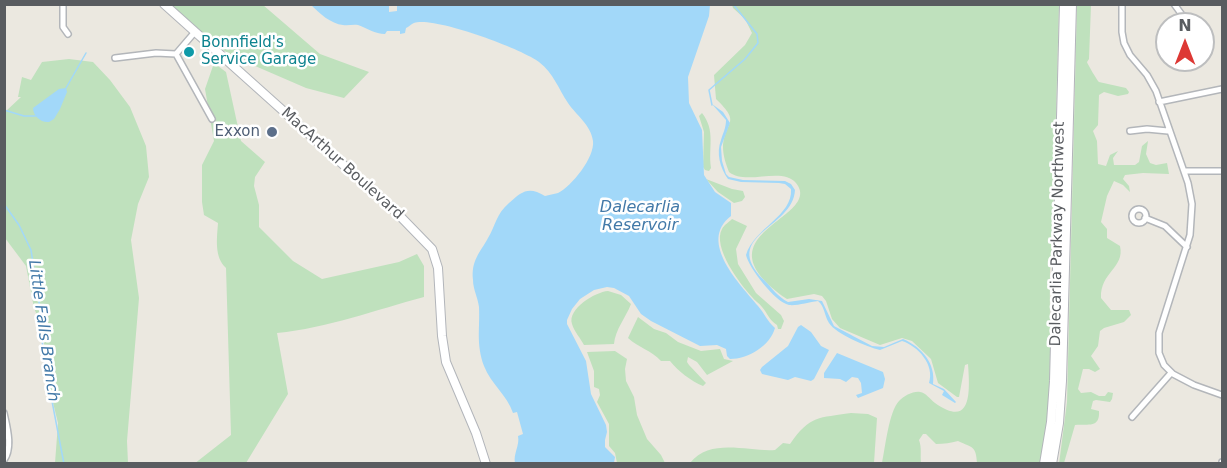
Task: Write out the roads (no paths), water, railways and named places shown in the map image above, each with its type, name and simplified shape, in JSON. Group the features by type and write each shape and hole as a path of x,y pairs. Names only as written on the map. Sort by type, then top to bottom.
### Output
{"main road":[{"name":"Dalecarlia Parkway Northwest","path":"1044,464 1054,388 1064,4"},
{"name":"Dalecarlia Parkway Northwest","path":"1052,464 1062,389 1072,4"},
{"name":"MacArthur Boulevard","path":"164,5 426,241 436,256 438,268 446,362 477,433 486,464"}],"street":[{"path":"63,4 63,27 68,34"},
{"path":"1122,4 1122,32 1125,45 1151,81 1184,171 1192,208 1192,224 1187,247 1158,339 1161,358 1172,373 1194,385 1222,395"},
{"path":"176,54 194,33"},
{"path":"115,58 156,53 176,54"},
{"path":"176,54 212,119"},
{"path":"1159,102 1222,89"},
{"path":"1130,131 1155,129 1168,131"},
{"path":"1184,171 1222,171"},
{"path":"1145,218 1167,227 1187,247"},
{"path":"1132,417 1172,373"},
{"path":"4,413 8,450 4,460"}],"water":[{"name":"Dalecarlia Reservoir","path":"311,5 389,5 389,12 397,11 397,5 710,5 709,16 688,77 689,103 702,130 704,175 715,192 731,203 731,216 722,226 718,238 720,250 733,275 775,328 763,346 744,357 730,359 726,349 717,345 700,346 651,321 641,314 629,296 614,288 594,290 580,299 572,309 567,324 586,361 591,394 606,425 605,447 615,457 614,463 515,463 518,436 523,434 517,412 513,413 484,366 479,343 479,307 473,283 475,262 501,211 526,191 534,191 545,196 558,193 570,184 582,170 590,155 593,148 592,135 544,67 530,56 515,49 458,29 424,22 413,23 406,28 405,33 387,31 385,34 378,33 358,25 334,23"},
{"path":"66,88 67,92 54,119 46,122 34,114 33,108 59,89"},
{"path":"712,104 723,112 730,123 721,147 726,174 729,177 743,180 785,181 795,190 791,203 754,242 750,252 752,265 764,280 788,302 809,299 822,301 834,326 872,346 884,347 903,339 910,342 922,351 930,363 933,384 944,389 955,403 942,395 944,391 929,383 930,370 924,357 914,347 902,341 880,350 860,343 845,336 829,323 818,301 789,305 783,303 763,284 746,255 757,237 786,207 791,189 779,183 741,182 728,179 721,165 719,155 726,120"},
{"path":"801,325 811,332 821,346 829,350 814,379 811,381 795,377 788,380 762,374 760,370 762,367 788,346"},
{"path":"837,353 883,372 885,379 883,388 858,398 856,395 862,393 858,378 852,377 846,382 840,379 824,378 824,373"}],"waterway":[{"path":"712,105 709,90 745,59 758,43 757,34 733,4"},
{"name":"Little Falls Branch","path":"66,88 86,53"},
{"name":"Little Falls Branch","path":"4,110 24,116 36,116"},
{"name":"Little Falls Branch","path":"4,204 19,225 31,250 41,315 43,354 64,464"}],"place":[{"name":"Bonnfield's Service Garage","path":"189,52"},
{"name":"Exxon","path":"272,132"}]}
